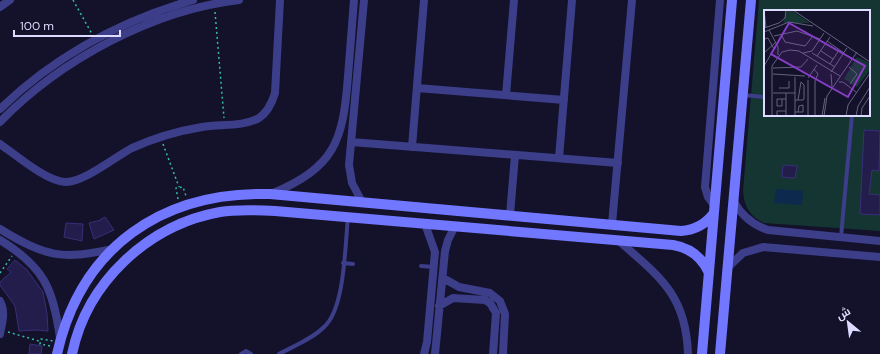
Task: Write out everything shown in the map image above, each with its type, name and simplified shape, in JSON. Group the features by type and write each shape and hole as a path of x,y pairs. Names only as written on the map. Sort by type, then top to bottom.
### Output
{"street":[{"path":"0,7 10,0"},
{"path":"0,109 43,72 94,39 128,22 193,0"},
{"path":"0,122 38,88 72,63 127,34 166,19 214,4 239,0"},
{"path":"0,144 48,176 64,182 82,179 120,154 160,137 196,128 251,122 267,111 275,93 280,0"},
{"path":"270,194 289,186 310,174 327,157 339,136 345,112 354,0"},
{"path":"362,202 355,191 350,174 351,142 364,0"},
{"path":"412,147 424,0"},
{"path":"506,95 514,0"},
{"path":"559,158 572,0"},
{"path":"612,224 632,0"},
{"path":"715,210 708,197 705,182 720,0"},
{"path":"702,354 732,0"},
{"path":"720,354 751,0"},
{"path":"163,9 166,19"},
{"path":"416,88 564,100"},
{"path":"351,142 618,163"},
{"path":"719,154 738,156"},
{"path":"510,215 515,155"},
{"path":"58,346 72,305 80,290 97,266 113,249 138,229 185,205 218,197 270,194 681,231 692,230 707,222 715,210"},
{"path":"218,197 221,212"},
{"path":"734,202 746,218 756,225 768,230 880,240"},
{"path":"72,354 77,334 92,302 105,282 126,259 149,241 170,228 203,216 221,212 261,210 679,246 691,250 704,262 709,273"},
{"path":"477,228 479,212"},
{"path":"424,354 427,342 434,267 434,245 425,224"},
{"path":"435,354 446,245 455,226"},
{"path":"0,229 38,250 68,256 113,249"},
{"path":"663,244 665,230"},
{"path":"0,240 16,250 30,262 46,283 53,297 58,346"},
{"path":"619,241 667,285 677,302 684,319 688,354"},
{"path":"727,268 743,253 763,248 880,257"},
{"path":"30,262 38,250"},
{"path":"443,278 459,287 490,293 500,301 505,314 503,354"},
{"path":"439,306 453,298 485,300 490,303 496,313 493,354"},
{"path":"0,301 4,316 0,332"}],"lane":[{"path":"742,95 764,97"},
{"path":"841,236 852,116"},
{"path":"279,354 319,332 332,318 338,306 348,217"},
{"path":"343,263 353,264"},
{"path":"421,266 434,267"},
{"path":"241,354 248,351 251,354"}],"path":[{"path":"73,0 94,39"},
{"path":"214,4 225,124"},
{"path":"160,137 179,187 183,187 185,205"},
{"path":"179,187 175,189 185,205"},
{"path":"0,273 16,250"},
{"path":"0,332 40,341 41,344 58,346"},
{"path":"40,341 42,338 58,346"}],"green space":[{"path":"759,0 880,0 880,231 764,223 759,221 751,214 745,201 743,191"}],"water":[{"path":"776,189 803,191 802,205 774,203"}],"building":[{"path":"864,130 880,131 879,171 872,170 869,194 880,195 880,215 860,214"},
{"path":"783,165 797,166 795,178 782,177"},
{"path":"105,217 114,230 94,239 89,223 101,220"},
{"path":"66,223 83,224 82,241 64,237"},
{"path":"15,260 27,270 43,292 48,331 19,331 15,306 0,285 0,282 11,272 7,269"},
{"path":"30,344 42,346 41,354 29,354"}]}
